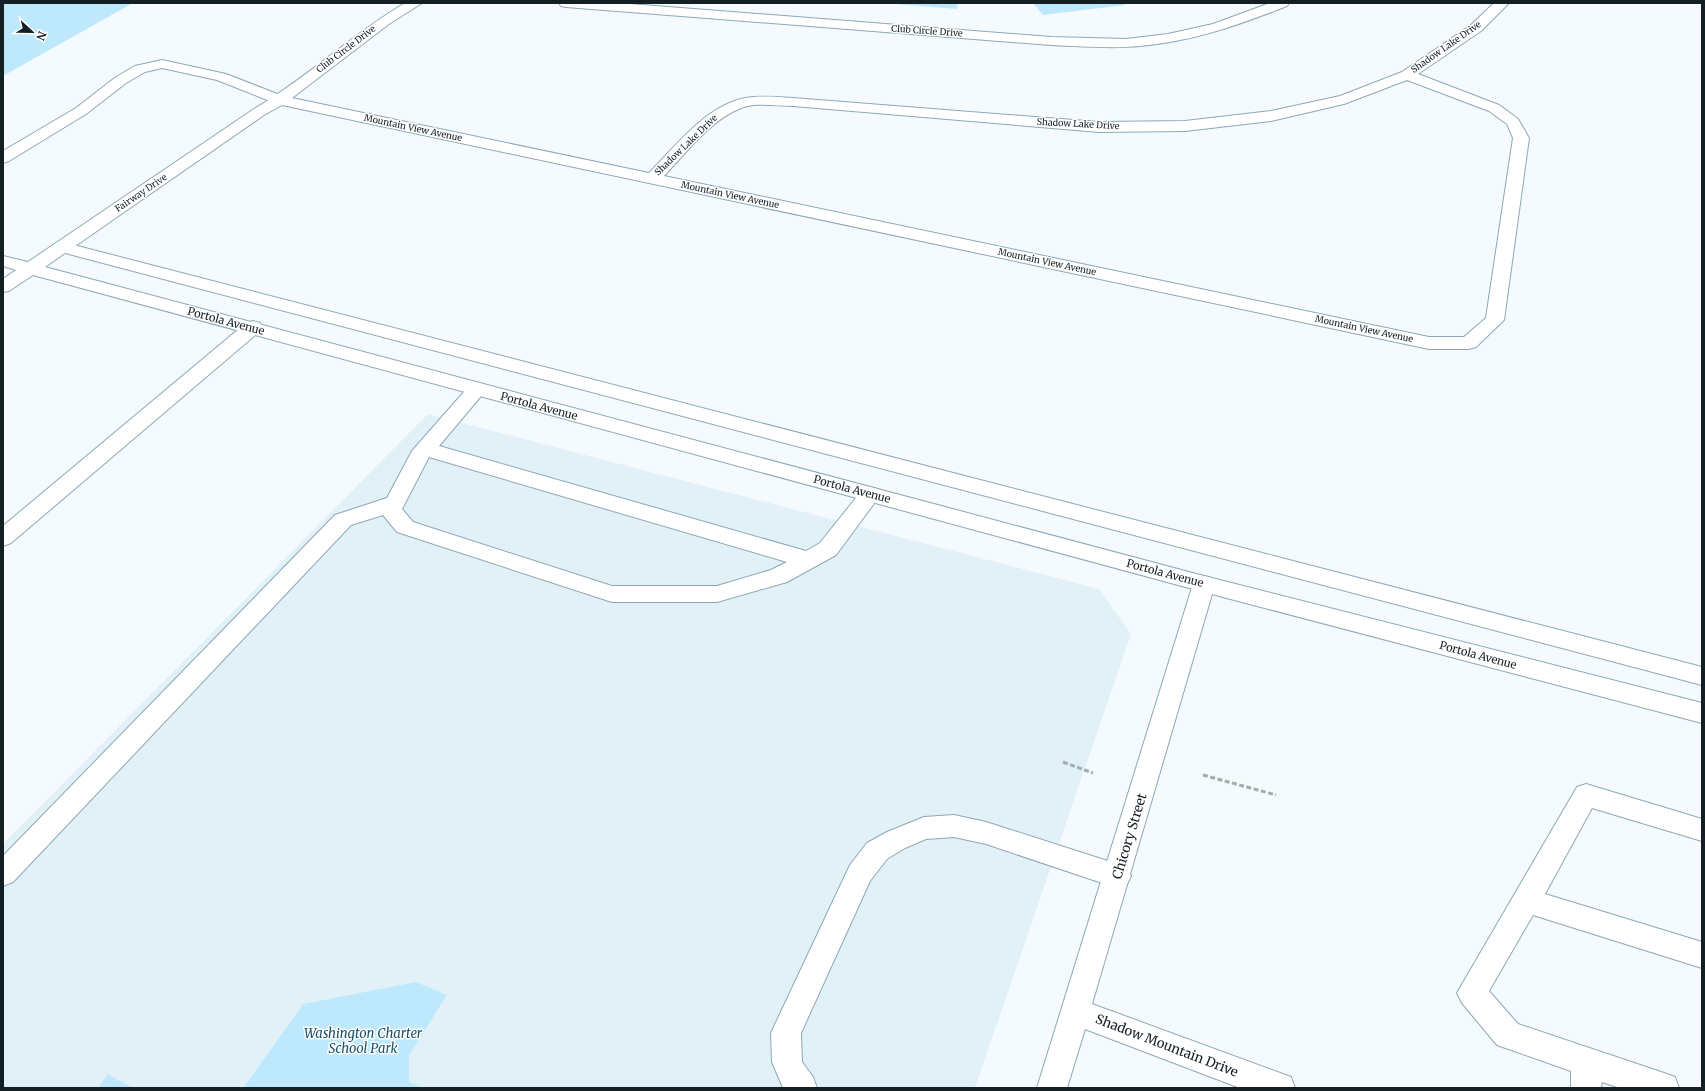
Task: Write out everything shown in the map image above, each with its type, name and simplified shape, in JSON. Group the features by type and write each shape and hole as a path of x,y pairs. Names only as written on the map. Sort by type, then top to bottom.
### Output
{"street":[{"name":"Club Circle Drive","path":"280,100 384,20 415,3"},
{"name":"Club Circle Drive","path":"566,3 1051,40 1127,43 1152,41 1216,28 1282,3"},
{"name":"Shadow Lake Drive","path":"652,179 714,116 729,108 752,101 793,102 1099,127 1185,126 1271,116 1344,100 1407,75 1476,28 1502,3"},
{"name":"Mountain View Avenue","path":"3,158 81,111 121,80 140,69 162,64 221,78 280,100 1429,343 1468,343 1495,320 1521,138 1513,122 1494,108 1407,75"},
{"name":"Fairway Drive","path":"3,287 259,112 280,100"},
{"path":"62,247 1702,676"},
{"name":"Portola Avenue","path":"3,261 1204,584 1702,713"},
{"path":"3,538 253,327"},
{"path":"477,389 419,456 391,510 405,527 612,594 717,594 779,576 828,549 870,494"},
{"path":"425,449 808,560"},
{"path":"3,874 343,520 395,503"},
{"name":"Chicory Street","path":"1052,1088 1204,584"},
{"path":"1664,1088 1586,1075 1508,1035 1472,993 1527,901 1586,795 1702,830"},
{"path":"802,1088 793,1079 785,1055 786,1033 860,873 877,851 896,840 924,828 954,826 986,833 1117,876"},
{"path":"1527,901 1702,955"},
{"name":"Shadow Mountain Drive","path":"1076,1012 1280,1088"}],"path":[{"path":"1062,762 1093,773"},
{"path":"1203,775 1276,795"}],"shaded area":[{"path":"428,414 1099,589 1131,634 975,1088 424,1088 409,1082 409,1056 447,995 303,1004 243,1088 133,1088 109,1075 98,1088 3,1088 3,844"}],"green space":[{"path":"3,3 133,3 3,76"},
{"path":"883,3 958,3 957,9"},
{"path":"1033,3 1123,3 1125,5 1043,15"},
{"name":"Washington Charter School Park","path":"416,982 447,995 409,1056 409,1082 424,1088 243,1088 303,1004"},
{"path":"108,1074 133,1088 98,1088"}]}
